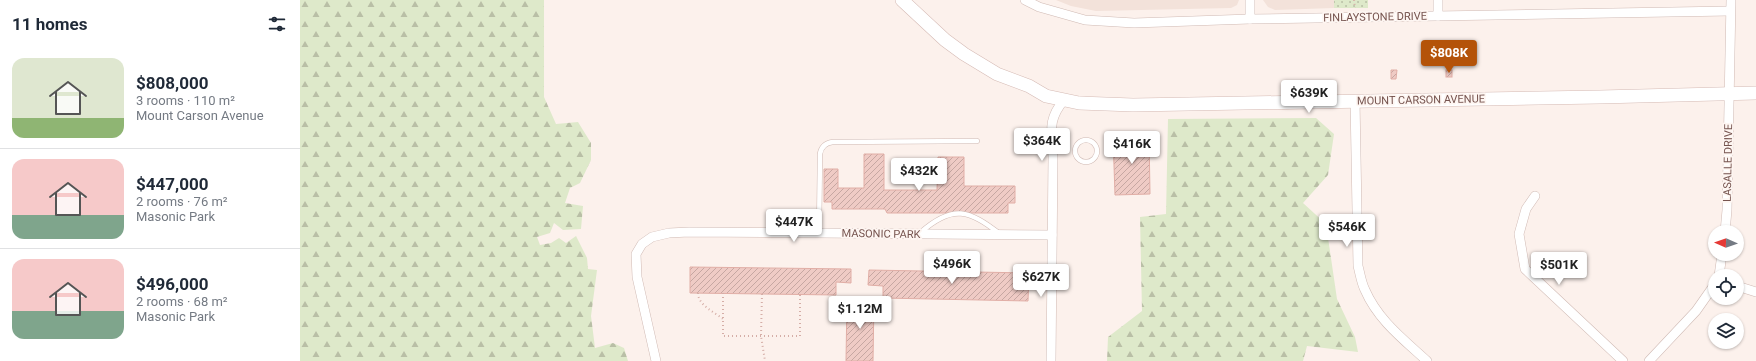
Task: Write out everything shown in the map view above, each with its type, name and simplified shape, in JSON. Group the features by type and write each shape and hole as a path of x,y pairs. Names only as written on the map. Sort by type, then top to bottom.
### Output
{"main road":[{"name":"MOUNT CARSON AVENUE","path":"902,0 945,40 980,65 1029,86 1046,96 1086,103 1126,105 1756,93"}],"street":[{"name":"FINLAYSTONE DRIVE","path":"1025,0 1039,8 1085,20 1134,23 1250,19 1730,11"},
{"path":"1250,0 1250,19"},
{"path":"1438,0 1438,16"},
{"name":"LASALLE DRIVE","path":"1726,225 1730,94 1731,0"},
{"path":"1051,361 1052,127 1055,111 1064,100"},
{"path":"1355,100 1358,266 1364,288 1376,311 1389,326 1427,361"},
{"path":"1535,196 1526,210 1519,234 1526,269 1623,361"},
{"name":"MASONIC PARK","path":"656,361 635,267 635,260 638,249 646,240 660,234 689,232 1052,235"},
{"path":"1744,288 1756,292"},
{"path":"1649,361 1696,311 1708,294"}],"lane":[{"path":"1088,140 1095,144 1098,151 1093,160 1082,162 1077,158 1076,147 1081,141 1088,140"},
{"path":"819,233 820,154 822,148 827,144 833,142 977,141"},
{"path":"920,234 943,216 962,214 981,219 1002,235"}],"path":[{"path":"698,293 700,302 723,319"},
{"path":"723,293 723,336 800,336 800,294"},
{"path":"762,294 761,336 765,361"}],"shaded area":[{"path":"1056,0 1239,0 1237,5 1231,8 1096,11 1071,6"},
{"path":"1263,0 1334,0 1334,8 1275,10 1268,7"}],"green space":[{"path":"300,0 544,0 544,97 556,124 578,122 591,143 591,160 580,183 570,188 565,203 583,206 581,229 563,230 554,223 550,233 537,237 540,245 551,243 559,238 566,243 576,236 587,258 588,269 597,270 591,316 595,348 613,343 624,348 628,361 300,361"},
{"path":"1334,0 1368,0 1368,8 1334,8"},
{"path":"1316,118 1334,134 1328,175 1303,203 1326,224 1337,299 1355,337 1358,352 1307,346 1303,361 1107,361 1108,337 1142,311 1140,217 1166,214 1168,119"}],"building":[{"path":"1391,70 1397,70 1396,79 1391,79"},
{"path":"1446,70 1452,70 1452,77 1446,77"},
{"path":"1149,135 1150,194 1115,195 1113,136"},
{"path":"864,154 884,154 884,190 937,190 938,157 964,157 964,186 1015,186 1015,203 1008,203 1008,213 887,213 885,209 832,209 832,202 824,202 824,169 838,169 838,188 864,188"},
{"path":"690,267 851,269 851,283 836,282 836,295 690,293"},
{"path":"869,270 1029,273 1028,301 883,298 883,286 868,285"},
{"path":"847,299 874,299 873,361 846,361"}]}
